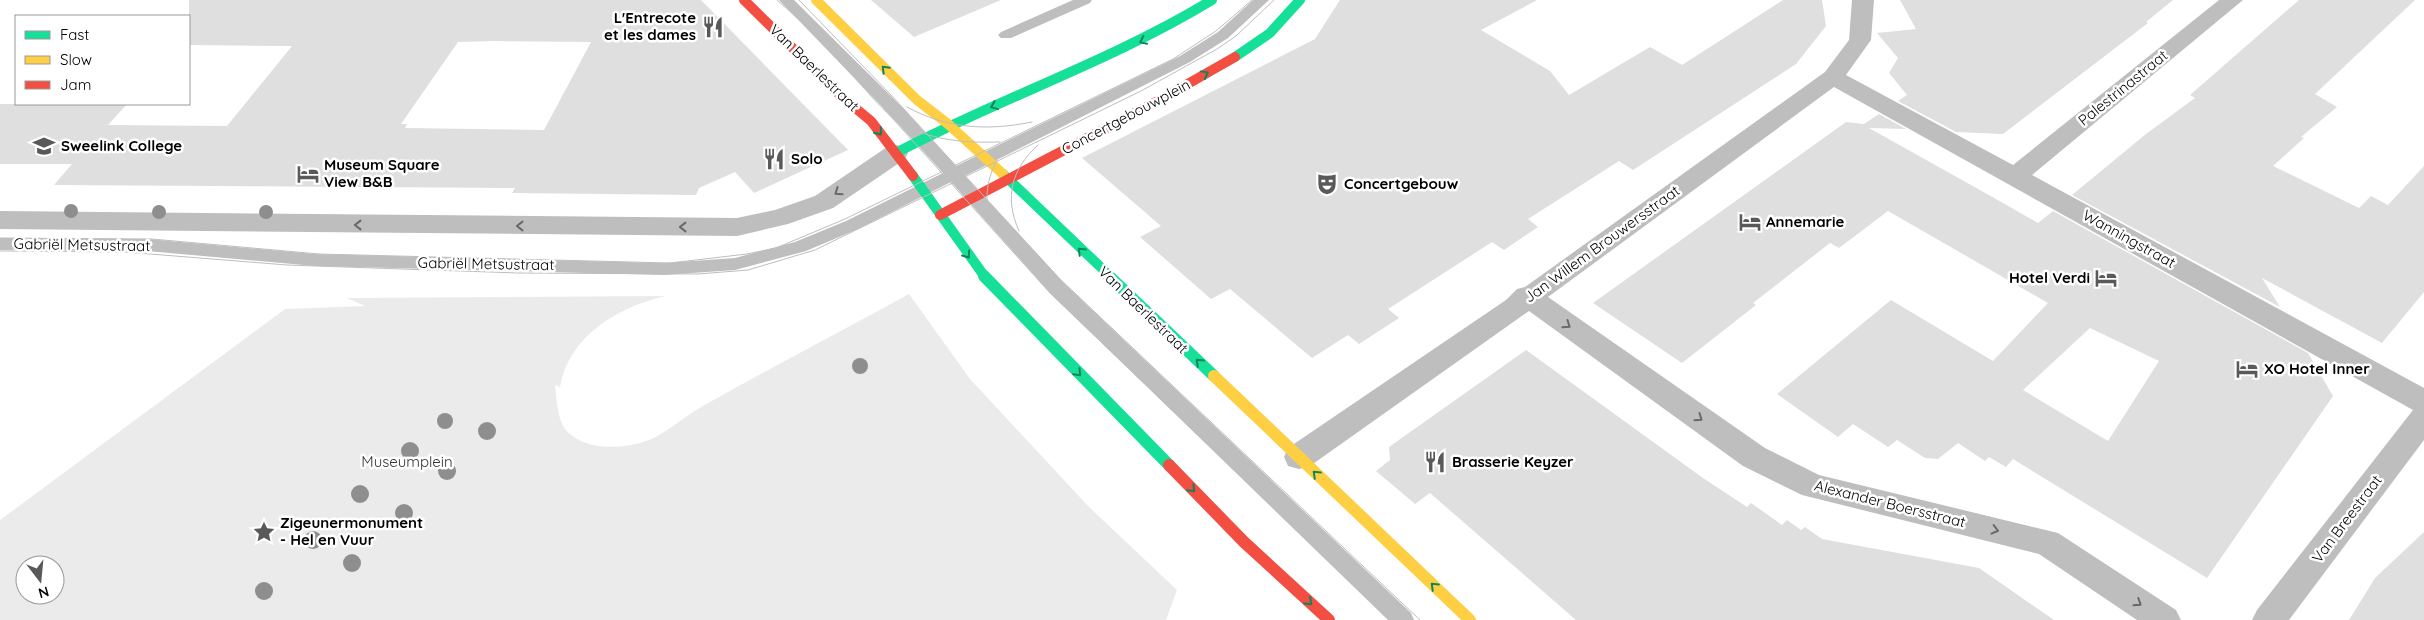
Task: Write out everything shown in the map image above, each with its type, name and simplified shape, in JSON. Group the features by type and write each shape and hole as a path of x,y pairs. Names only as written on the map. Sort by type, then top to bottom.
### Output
{"street":[{"name":"Van Baerlestraat","path":"744,0 842,97 870,121 896,153 979,271 1244,542 1329,620"},
{"name":"Van Baerlestraat","path":"816,0 917,100 948,124 1007,178 1470,620"},
{"path":"896,153 948,124 1048,84 1135,44 1186,19 1212,0"},
{"name":"Concertgebouwplein","path":"940,215 1231,60 1270,33 1300,0"},
{"name":"Jan Willem Brouwersstraat","path":"1299,457 1516,306 1527,296 1832,77 1860,40 1863,0"},
{"name":"Palestrinastraat","path":"2015,176 2232,0"},
{"name":"Wanningstraat","path":"1832,77 2424,402"},
{"name":"Gabriël Metsustraat","path":"0,220 737,228 780,218 824,202 896,153"},
{"name":"Alexander Boersstraat","path":"1527,296 1754,457 1813,486 2047,543 2164,620"},
{"name":"Van Breestraat","path":"2269,620 2424,418"}],"lane":[{"name":"Van Baerlestraat","path":"786,0 921,139 1058,289 1403,620"},
{"path":"1006,36 1085,0"},
{"name":"Concertgebouwplein","path":"953,174 1185,59 1223,35 1262,0"},
{"name":"Gabriël Metsustraat","path":"0,244 146,245 315,260 664,269 736,264 800,247 852,226 953,174"}],"green space":[{"name":"Museumplein","path":"909,294 970,379 1089,507 1177,590 1166,620 0,620 0,520 285,309 365,306 347,298 665,296 630,308 599,326 585,338 574,352 565,369 560,387 555,385 558,412 566,430 586,443 605,447 625,446 651,439 694,411"}],"building":[{"path":"189,0 701,0 848,150 754,193 735,172 699,188 696,195 512,193 515,188 54,185 72,164 0,164 0,104 126,105 108,125 227,126 292,46 190,45","holes":["458,42 591,42 544,130 405,128 407,124 401,124"]},
{"path":"871,0 1001,0 914,37"},
{"name":"Concertgebouw","path":"1340,0 1537,0 1481,30 1550,71 1569,95 1650,47 1682,65 1783,0 1822,0 1826,26 1796,64 1633,170 1619,161 1528,219 1538,227 1504,250 1492,242 1388,309 1399,318 1359,344 1348,335 1312,358 1230,289 1211,299 1140,237 1161,226 1082,158 1315,39"},
{"path":"1900,0 2173,0 2146,22 2148,23 2003,134 1956,132 1898,101 1907,95 1889,73 1898,58 1877,33 1916,29"},
{"path":"2299,0 2415,0 2315,94 2337,107 2301,137 2304,138 2273,166 2359,208 2371,196 2388,205 2424,166 2424,292 2382,343 2262,278 2280,307 2072,195 2146,134 2195,98 2190,95"},
{"path":"1879,114 1906,129 1869,128 2038,223 2053,211 2308,353 2333,396 2207,578 2013,459 2006,467 1989,457 1985,461 1958,443 1938,459 1925,458 1897,440 1888,447 1853,424 1838,437 1777,394 1891,300 1993,361 2048,303 1888,211 1839,248 1830,243 1753,303 1756,305 1682,363 1593,303 1846,122 1864,124","holes":["2090,328 2159,361 2108,441 2023,390"]},
{"path":"1526,350 1703,478 1747,507 1751,503 1782,525 1787,520 1801,530 1805,527 1822,539 1979,568 2054,620 1576,620 1430,493 1415,504 1376,471 1390,460 1389,447"},
{"path":"2424,532 2424,620 2349,620 2375,578"}],"tram line":[{"path":"777,0 816,37 887,112"},
{"path":"799,0 928,135"},
{"path":"955,165 1173,59 1216,31 1252,0"},
{"path":"996,162 1141,91 1217,49 1236,36 1274,0"},
{"path":"907,107 937,120 968,126 1000,127 1032,122"},
{"path":"884,109 887,112"},
{"path":"887,112 906,126 928,135"},
{"path":"887,112 941,172"},
{"path":"928,135 952,140 1000,142"},
{"path":"928,135 955,165"},
{"path":"1019,231 1012,207 1011,195 1013,185 1016,174 1022,164 1038,145"},
{"path":"966,176 996,162"},
{"path":"987,200 988,185 996,162"},
{"path":"941,172 955,165"},
{"path":"955,165 966,176"},
{"path":"0,238 152,239 319,254 670,263 747,254 776,248 845,219 941,172"},
{"path":"941,172 951,184"},
{"path":"951,184 966,176"},
{"path":"966,176 987,200"},
{"path":"0,251 125,252 287,265 518,273 698,274 748,270 815,250 951,184"},
{"path":"951,184 1050,293 1391,620"},
{"path":"987,200 1059,278 1420,620"},
{"path":"987,200 993,226"}],"traffic: fast":[{"path":"896,153 935,132 1135,44 1212,0"},
{"path":"1235,57 1270,33 1300,0"},
{"path":"1003,174 1214,376"},
{"path":"913,176 979,271 1169,465"}],"traffic: slow":[{"path":"816,0 917,100 948,124 1003,174"},
{"path":"1214,376 1470,620"}],"traffic: jam":[{"path":"744,0 842,97 871,121 913,176"},
{"path":"940,215 1156,102 1235,57"},
{"path":"1169,465 1244,542 1329,620"}],"place":[{"name":"L'Entrecote et les dames","path":"713,27"},
{"name":"Sweelink College","path":"44,146"},
{"name":"Solo","path":"774,159"},
{"name":"Museum Square View B&B","path":"308,174"},
{"name":"Concertgebouw","path":"1327,184"},
{"name":"Annemarie","path":"1750,222"},
{"name":"Hotel Verdi","path":"2106,278"},
{"name":"XO Hotel Inner","path":"2247,369"},
{"name":"Brasserie Keyzer","path":"1435,462"},
{"name":"Zigeunermonument - Hel en Vuur","path":"264,532"}]}
